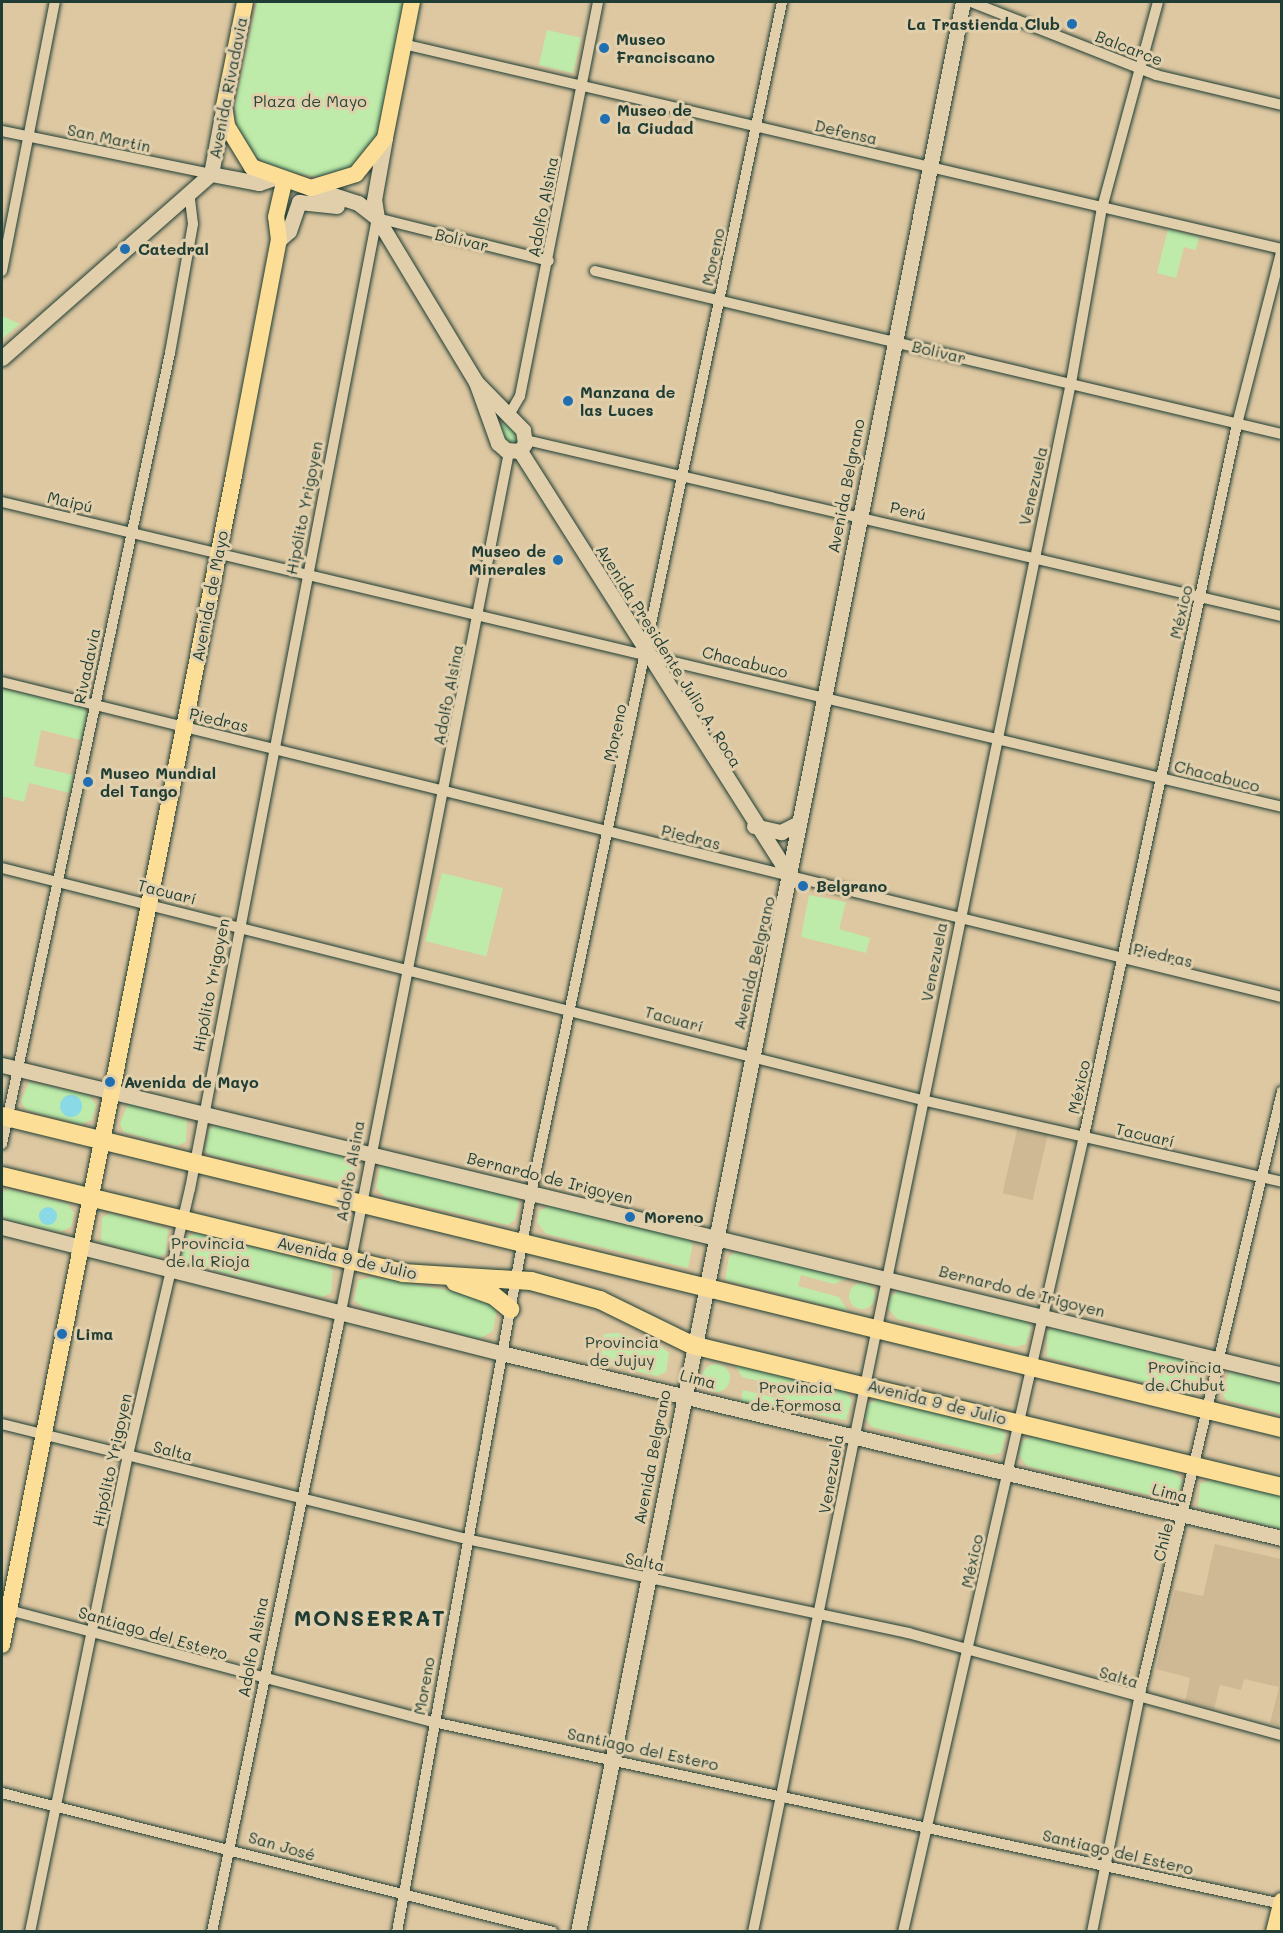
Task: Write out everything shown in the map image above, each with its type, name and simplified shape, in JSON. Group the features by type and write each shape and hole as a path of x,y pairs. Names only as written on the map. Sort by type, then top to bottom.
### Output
{"highway":[{"path":"5,1117 1281,1428"},
{"name":"Avenida 9 de Julio","path":"2,1176 349,1261 436,1277 516,1278 600,1300 692,1345 865,1384 1281,1487"},
{"path":"436,1277 494,1296 510,1309"}],"main road":[{"name":"Avenida Rivadavia","path":"211,174 240,2"},
{"path":"377,218 374,200 412,2"},
{"name":"Avenida Belgrano","path":"578,1932 645,1578 751,1054 791,878 799,823 892,340 963,2"},
{"name":"Bolívar","path":"224,106 241,157 277,180 358,203 377,218"},
{"name":"Bolívar","path":"310,188 356,174 385,138"},
{"path":"2,358 211,174"},
{"name":"Bolívar","path":"211,174 259,183 277,180"},
{"name":"Avenida de Mayo","path":"2,1645 5,1609 104,1141 148,902 279,240 276,220 277,180"},
{"name":"Bolívar","path":"279,240 289,231 296,205 303,200 377,218"},
{"name":"Avenida Presidente Julio A. Roca","path":"377,218 476,382 490,427 518,447"},
{"name":"Avenida Presidente Julio A. Roca","path":"476,382 509,415 518,447 754,826 791,878"},
{"path":"490,427 497,416 509,415"},
{"path":"754,826 781,832 799,823"},
{"name":"Bernardo de Irigoyen","path":"2,1065 1043,1314 1281,1375"},
{"name":"Lima","path":"2,1227 341,1309 501,1353 683,1394 1281,1538"},
{"path":"1274,1932 1281,1903"}],"street":[{"path":"2,270 55,2"},
{"name":"Adolfo Alsina","path":"509,415 520,396 549,261 598,2"},
{"name":"Moreno","path":"397,1932 466,1539 523,1242 648,654 782,2"},
{"name":"Balcarce","path":"972,2 1139,69 1281,105"},
{"name":"Venezuela","path":"753,1932 821,1614 853,1435 958,920 1071,383 1102,208 1158,2"},
{"name":"Defensa","path":"403,44 582,83 1281,249"},
{"name":"San Martín","path":"2,130 211,174"},
{"name":"Rivadavia","path":"2,1144 5,1117 18,1069 59,881 193,224 189,193"},
{"name":"Bolívar","path":"377,218 549,261"},
{"name":"Hipólito Yrigoyen","path":"30,1932 59,1807 128,1455 183,1220 237,925 377,218"},
{"name":"México","path":"903,1932 969,1650 1006,1471 1084,1136 1119,960 1238,424 1281,249"},
{"name":"Bolívar","path":"595,271 1281,434"},
{"name":"Adolfo Alsina","path":"212,1932 298,1498 341,1309 405,969 445,790 479,612 518,447"},
{"name":"Perú","path":"518,447 684,474 1033,555 1281,616"},
{"name":"Maipú","path":"2,502 131,532"},
{"name":"Chacabuco","path":"131,532 479,612 1281,807"},
{"name":"Piedras","path":"2,682 445,790 1119,960 1281,997"},
{"name":"Tacuarí","path":"2,868 148,902 405,969 572,1007 922,1100 1281,1182"},
{"name":"Chile","path":"1092,1932 1108,1865 1139,1699 1186,1515 1218,1359 1281,1091"},
{"name":"Salta","path":"2,1424 466,1539 821,1614 969,1650 1139,1699 1281,1735"},
{"name":"Santiago del Estero","path":"5,1609 93,1631 262,1679 433,1722 611,1757 1281,1903"},
{"name":"San José","path":"2,1792 228,1846 404,1896 553,1932"}],"shaded area":[{"path":"1018,1126 1048,1133 1033,1200 1002,1193"},
{"path":"1215,1544 1281,1559 1281,1726 1270,1723 1279,1687 1244,1679 1241,1690 1220,1685 1214,1709 1185,1702 1190,1678 1156,1669 1175,1590 1203,1596"}],"green space":[{"name":"Plaza de Mayo","path":"257,2 403,2 377,138 348,170 318,177 276,169 254,156 237,129 235,106"},
{"path":"547,30 581,38 573,73 539,65"},
{"path":"1168,229 1199,237 1196,250 1184,247 1176,278 1157,273"},
{"path":"2,316 20,324 2,339"},
{"path":"507,419 523,437 510,448 498,428"},
{"path":"2,689 83,707 87,714 81,740 41,730 34,766 73,775 70,793 29,783 24,802 2,796"},
{"path":"442,873 503,888 486,956 425,941"},
{"path":"809,895 846,902 839,929 870,938 866,953 801,937"},
{"path":"29,1082 89,1095 96,1105 92,1120 81,1124 26,1110 21,1101"},
{"path":"128,1103 187,1120 186,1142 176,1146 124,1132 120,1124"},
{"path":"218,1125 349,1156 355,1163 351,1185 210,1155 205,1150 209,1129"},
{"path":"386,1165 514,1197 519,1203 515,1220 508,1225 385,1197 376,1188 380,1167"},
{"path":"8,1189 68,1204 74,1213 71,1227 60,1232 4,1219 2,1194"},
{"path":"551,1205 688,1239 693,1244 688,1268 546,1234 537,1222 539,1211"},
{"path":"110,1213 168,1229 166,1253 158,1258 101,1242 102,1218"},
{"name":"Provincia de la Rioja","path":"197,1233 327,1265 333,1271 331,1293 322,1297 188,1264 182,1257 187,1237"},
{"path":"738,1252 852,1276 834,1284 801,1275 798,1286 839,1297 848,1311 725,1280 729,1256"},
{"path":"372,1277 480,1296 497,1309 493,1331 479,1339 364,1308 354,1300 358,1280"},
{"path":"862,1283 871,1287 875,1296 871,1305 862,1309 853,1305 849,1296 853,1287"},
{"path":"904,1288 1022,1318 1031,1327 1026,1344 1016,1347 897,1319 888,1308 891,1296"},
{"name":"Provincia de Chubut","path":"1056,1328 1199,1362 1206,1367 1202,1389 1191,1395 1047,1357 1047,1331"},
{"name":"Provincia de Jujuy","path":"618,1333 661,1346 669,1353 666,1372 657,1376 601,1363 604,1334"},
{"name":"Provincia de Formosa","path":"716,1364 726,1368 730,1378 726,1388 716,1392 706,1388 702,1378 706,1368"},
{"name":"Provincia de Formosa","path":"735,1365 844,1391 852,1400 846,1420 741,1401 743,1390 776,1398 779,1386 742,1377"},
{"path":"1230,1372 1281,1384 1281,1414 1226,1400 1221,1391"},
{"path":"878,1399 998,1428 1006,1434 1001,1453 991,1455 872,1427 865,1418 868,1404"},
{"path":"1034,1436 1173,1471 1182,1480 1179,1496 1170,1500 1027,1466 1019,1455 1022,1441"},
{"path":"1211,1480 1281,1496 1281,1529 1198,1507 1200,1484"}],"water":[{"path":"71,1095 79,1098 82,1106 79,1114 71,1117 63,1114 60,1106 63,1098"},
{"path":"48,1207 54,1210 57,1216 54,1222 48,1225 42,1222 39,1216 42,1210"}],"place":[{"name":"La Trastienda Club","path":"1072,24"},
{"name":"Museo Franciscano","path":"604,48"},
{"name":"Museo de la Ciudad","path":"605,119"},
{"name":"Catedral","path":"125,249"},
{"name":"Manzana de las Luces","path":"568,401"},
{"name":"Museo de Minerales","path":"558,560"},
{"name":"Museo Mundial del Tango","path":"88,782"},
{"name":"Belgrano","path":"803,886"},
{"name":"Avenida de Mayo","path":"110,1082"},
{"name":"Moreno","path":"630,1217"},
{"name":"Lima","path":"62,1334"}],"district":[{"name":"MONSERRAT","path":"370,1618"}]}
